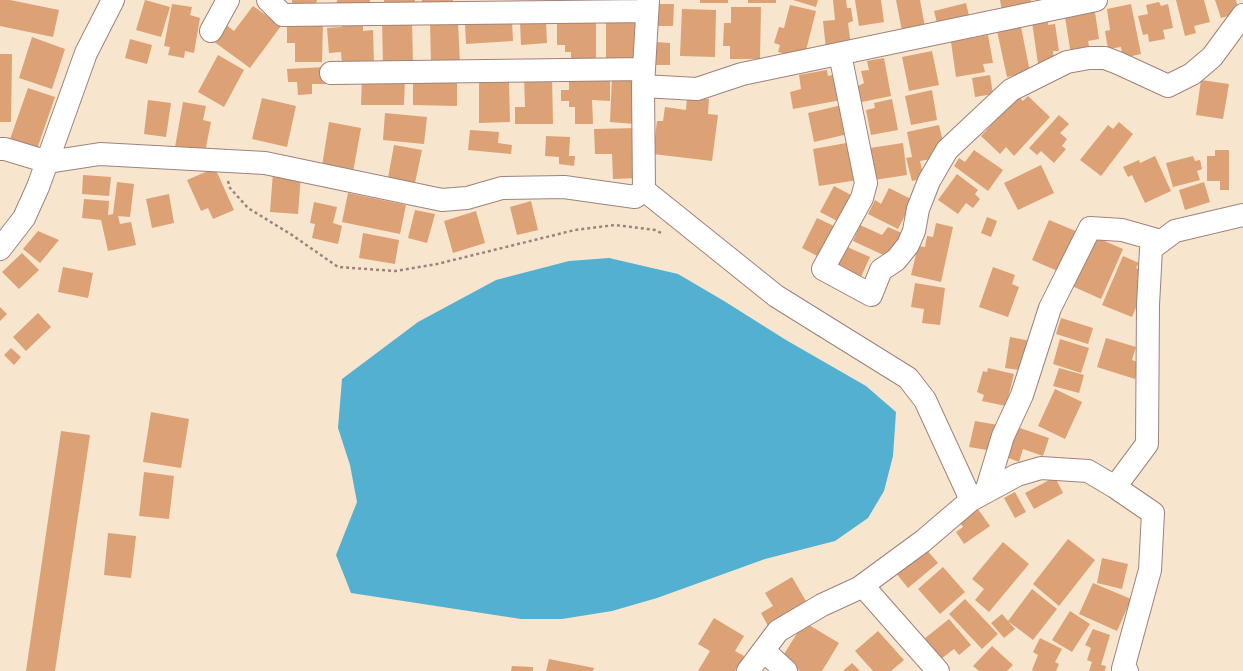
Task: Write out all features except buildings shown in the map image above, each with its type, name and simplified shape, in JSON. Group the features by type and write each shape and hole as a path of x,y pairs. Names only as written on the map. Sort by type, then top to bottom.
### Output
{"street":[{"path":"0,249 24,218 38,188 86,54 113,0"},
{"path":"211,31 228,0"},
{"path":"268,0 283,15 648,6 644,77 644,190"},
{"path":"331,73 644,77 697,89 742,74 1095,0"},
{"path":"840,54 866,183 862,198 823,269 871,295 881,270 896,260 908,245 914,231 918,209 929,180 947,150 1011,90 1067,62 1089,58 1105,58 1168,86 1192,74 1212,57 1243,15"},
{"path":"0,149 5,149 48,162 100,154 265,163 442,200 467,198 502,188 564,187 635,197 644,190"},
{"path":"644,190 776,296 908,378 925,400 978,496"},
{"path":"1115,487 1147,444 1148,305 1151,249 1175,231 1243,215"},
{"path":"978,496 1022,395 1050,308 1090,228 1122,230 1161,241"},
{"path":"748,671 778,631 822,605 863,586 923,541 978,496 1017,475 1041,468 1088,471 1115,487 1153,513 1150,570 1123,669 1127,671"},
{"path":"863,586 938,671"},
{"path":"764,651 786,671"}],"path":[{"path":"220,160 230,188 248,208 292,235 338,268 395,271 437,264 575,230 614,225 655,230 668,236"}],"water":[{"path":"609,258 678,274 786,340 866,386 896,412 893,456 884,491 868,518 835,541 765,559 657,598 612,611 562,619 521,619 351,593 336,555 357,502 350,465 338,428 342,379 418,322 496,280 569,261"}]}
